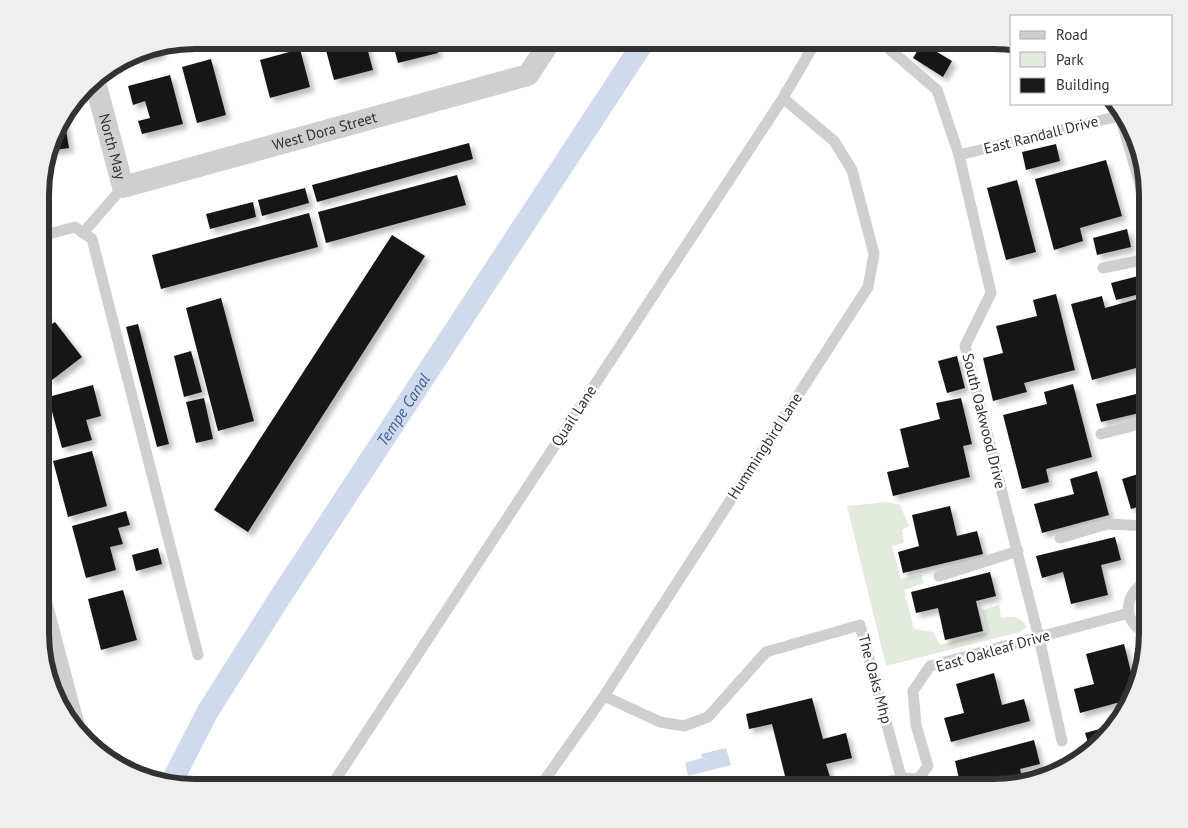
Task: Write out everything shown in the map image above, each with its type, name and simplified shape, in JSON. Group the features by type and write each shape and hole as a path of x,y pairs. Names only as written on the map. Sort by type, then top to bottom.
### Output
{"street":[{"name":"West Dora Street","path":"123,187 528,75 545,49"},
{"name":"North May","path":"97,87 123,187"},
{"path":"49,642 68,704"}],"lane":[{"name":"Quail Lane","path":"336,779 783,98 812,49"},
{"name":"South Oakwood Drive","path":"889,49 937,90 959,155 991,293 965,346 1018,552 1062,741"},
{"name":"Hummingbird Lane","path":"545,779 604,696 868,287 874,254 852,170 834,141 783,98"},
{"name":"East Randall Drive","path":"959,155 1117,117"},
{"path":"1130,145 1137,172"},
{"path":"83,233 123,187"},
{"path":"49,234 75,227 92,239 198,655"},
{"path":"1103,268 1139,260"},
{"path":"1101,434 1139,424"},
{"path":"1060,538 1107,524 1139,526"},
{"path":"939,576 1018,552"},
{"path":"1139,587 1130,597 1129,613 1131,621 1139,630"},
{"name":"East Oakleaf Drive","path":"918,779 928,766 916,725 913,691 930,666 1129,613"},
{"name":"The Oaks Mhp","path":"604,696 660,722 684,726 708,717 766,652 860,625 902,779"}],"green space":[{"path":"887,502 900,505 909,526 902,530 904,543 892,546 901,579 921,575 924,583 904,590 914,629 933,632 940,645 987,632 982,610 999,605 1001,618 1016,618 1025,623 1027,627 1020,632 886,666 847,506"}],"water":[{"path":"726,748 731,765 688,776 685,763 702,758 701,754"}],"building":[{"path":"300,49 310,87 270,98 260,60"},
{"path":"326,49 367,49 373,70 334,80"},
{"path":"394,49 437,49 438,53 398,63"},
{"path":"918,49 932,49 952,61 943,77 913,58"},
{"path":"211,59 226,115 197,123 182,67"},
{"path":"170,75 183,124 142,134 138,121 150,118 145,101 133,105 128,86"},
{"path":"66,127 69,148 56,150"},
{"path":"469,143 473,159 317,202 312,185"},
{"path":"1056,144 1060,161 1026,170 1022,152"},
{"path":"1106,160 1122,216 1080,228 1083,241 1054,250 1035,179"},
{"path":"457,175 466,205 326,243 318,212"},
{"path":"1017,180 1036,252 1006,260 987,188"},
{"path":"305,188 309,203 262,216 258,200"},
{"path":"253,202 256,217 210,229 206,214"},
{"path":"309,213 318,247 161,289 152,255"},
{"path":"1127,229 1131,247 1097,255 1093,238"},
{"path":"392,235 425,256 248,532 214,510"},
{"path":"1139,276 1139,294 1116,300 1111,283"},
{"path":"1056,294 1075,370 1024,383 1027,392 993,401 983,358 1003,353 996,326 1037,316 1033,300"},
{"path":"1102,296 1105,308 1139,299 1139,382 1136,368 1092,380 1071,304"},
{"path":"221,298 254,421 218,431 186,308"},
{"path":"49,320 52,324 55,322 82,357 52,380 49,376"},
{"path":"138,324 169,444 157,447 126,327"},
{"path":"191,351 202,392 184,397 174,356"},
{"path":"957,356 965,388 947,393 938,361"},
{"path":"1073,384 1092,457 1046,469 1049,482 1022,489 1003,415 1047,404 1044,392"},
{"path":"93,385 101,416 86,420 92,440 62,448 49,397"},
{"path":"1139,393 1139,413 1101,422 1096,404"},
{"path":"204,398 213,439 196,443 186,402"},
{"path":"961,398 972,444 963,446 970,477 893,496 887,472 909,467 900,429 940,419 936,403"},
{"path":"92,451 107,506 68,517 53,461"},
{"path":"1097,471 1109,515 1042,533 1034,504 1074,494 1070,479"},
{"path":"1139,474 1139,507 1131,509 1122,479"},
{"path":"950,506 957,536 977,531 983,554 903,573 898,552 919,546 912,515"},
{"path":"126,511 130,525 118,528 123,544 110,547 116,570 86,578 72,526"},
{"path":"1115,537 1121,560 1101,565 1108,595 1071,604 1063,572 1042,578 1036,556"},
{"path":"158,548 162,564 136,571 132,555"},
{"path":"990,572 996,596 976,601 983,631 945,640 938,608 916,613 911,592"},
{"path":"123,590 137,640 101,650 88,599"},
{"path":"1124,644 1132,676 1122,701 1080,713 1074,689 1094,684 1086,654"},
{"path":"994,673 1002,705 1024,699 1030,721 951,742 944,718 964,713 956,684"},
{"path":"812,698 823,739 846,733 852,758 826,764 830,777 822,779 786,779 772,724 749,729 746,714"},
{"path":"1103,728 1088,743 1085,733"},
{"path":"1034,740 1040,764 1020,769 1022,776 1012,778 983,779 982,777 959,779 955,761"}],"waterway":[{"name":"Tempe Canal","path":"174,777 208,711 277,602 639,49"}]}
